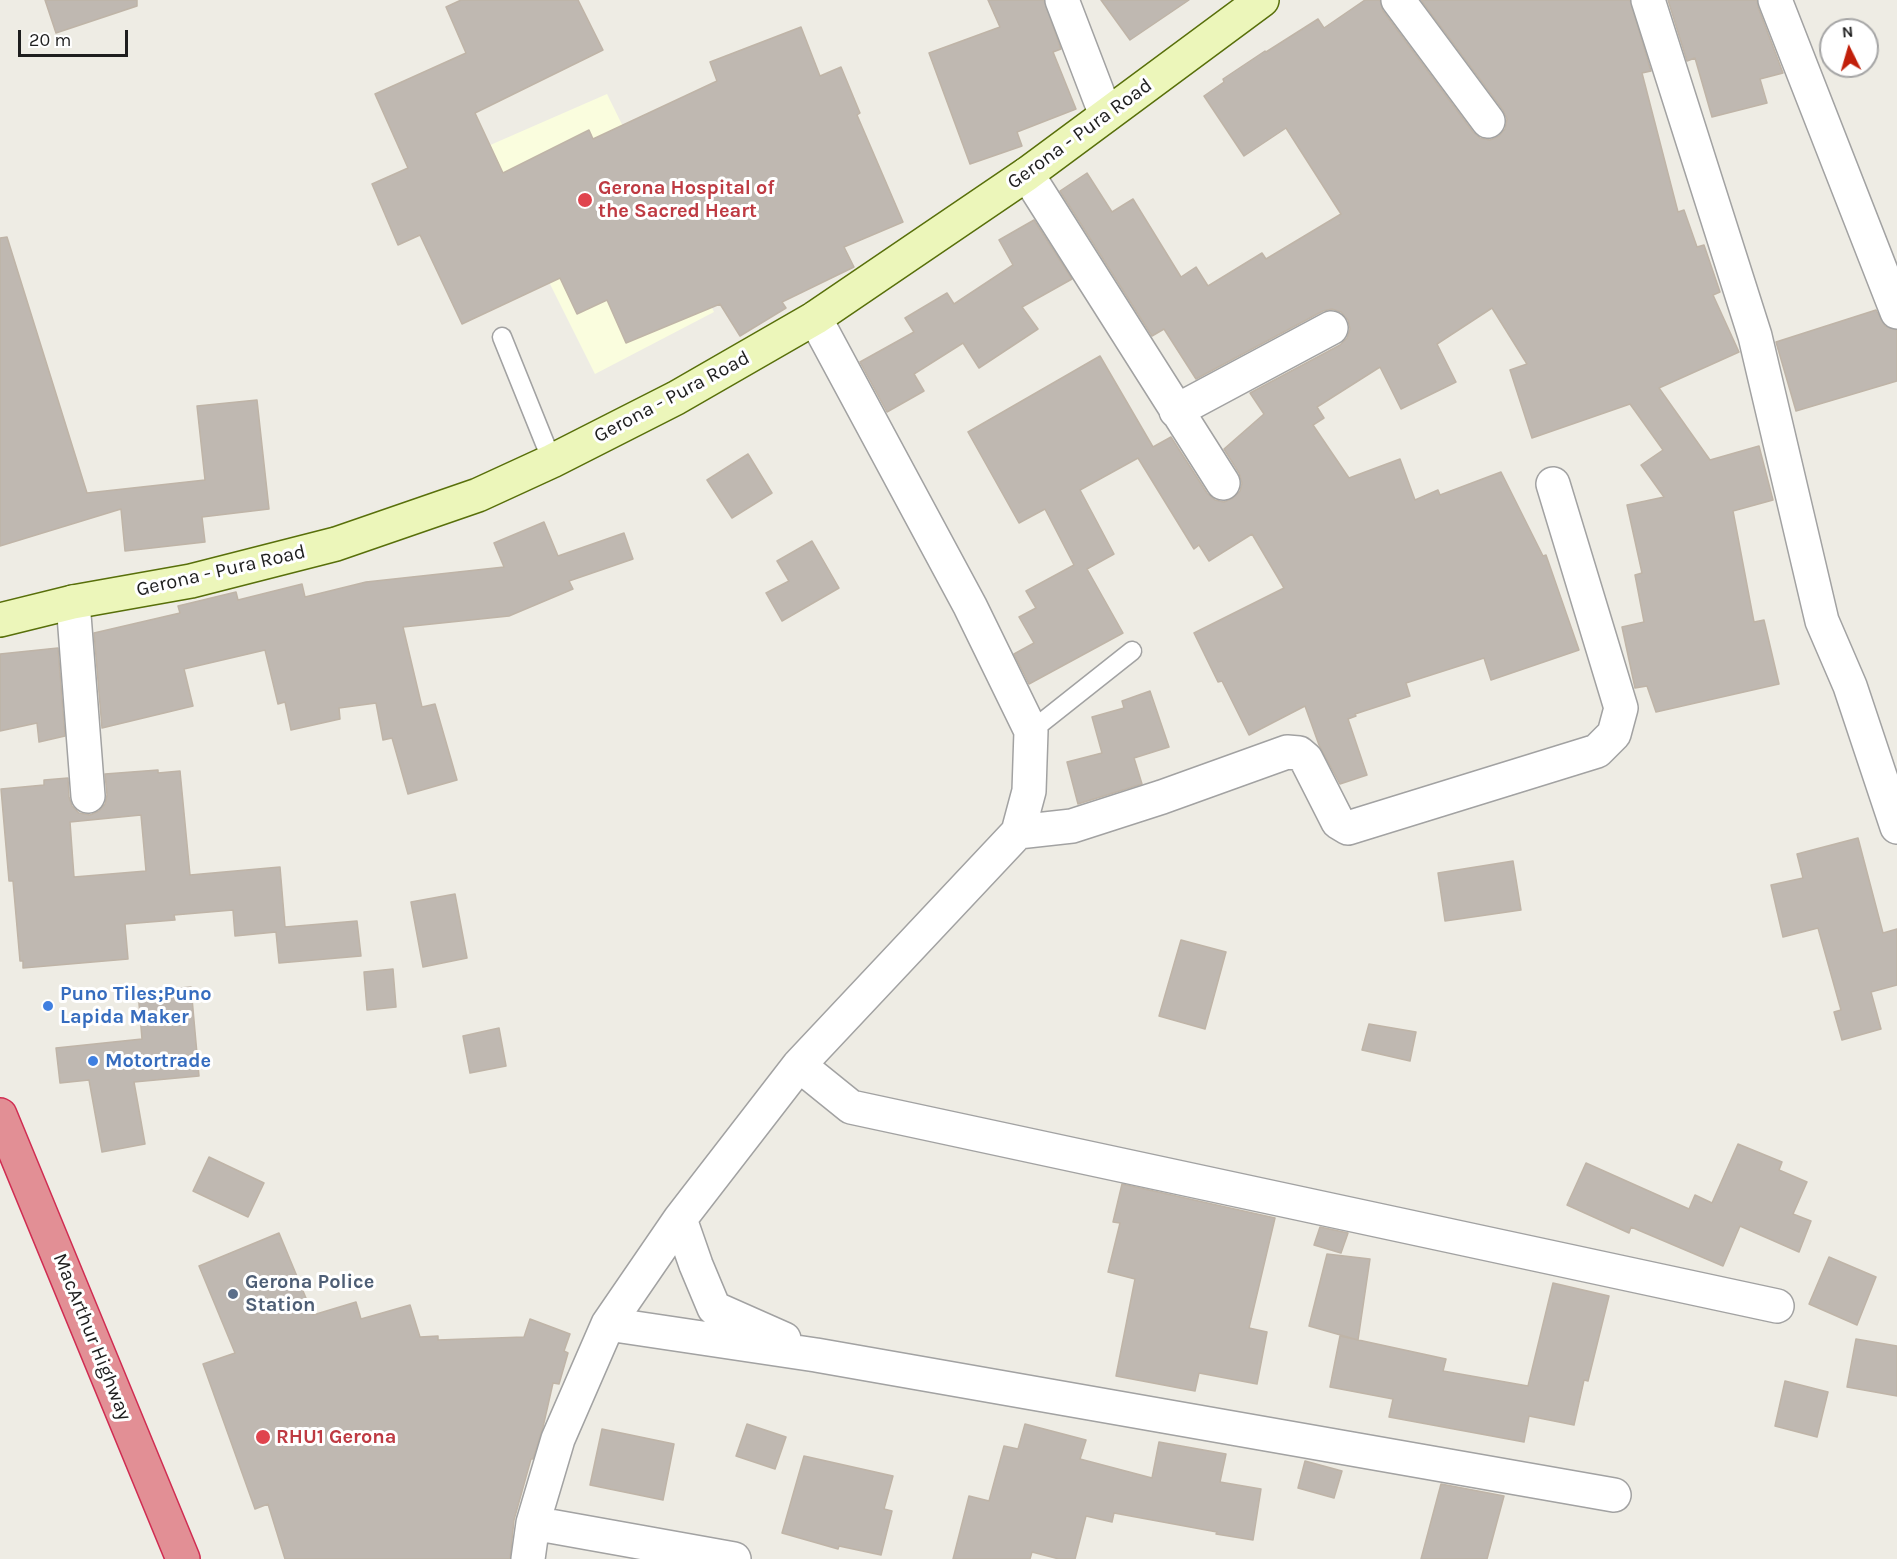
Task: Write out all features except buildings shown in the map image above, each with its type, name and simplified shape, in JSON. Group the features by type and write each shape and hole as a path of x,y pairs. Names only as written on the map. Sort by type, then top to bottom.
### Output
{"highway":[{"name":"MacArthur Highway","path":"0,1115 183,1559"}],"main road":[{"name":"Gerona - Pura Road","path":"0,620 73,602 191,581 336,544 478,495 552,461 676,398 815,318 1027,174 1262,0"}],"street":[{"path":"1062,0 1106,115"},
{"path":"1398,0 1488,121"},
{"path":"1648,0 1755,336 1822,621 1850,686 1897,826"},
{"path":"1775,0 1895,302"},
{"path":"1027,174 1223,483"},
{"path":"528,1559 533,1523 558,1439 608,1324 680,1219 799,1065 1018,832 1029,791 1031,732 970,606 815,318"},
{"path":"1176,411 1331,328"},
{"path":"1018,832 1072,826 1162,797 1287,752 1299,753 1306,759 1338,822 1348,828 1597,751 1614,734 1621,708 1553,484"},
{"path":"73,602 88,796"},
{"path":"799,1065 852,1107 1777,1306"},
{"path":"680,1219 714,1308 816,1355"},
{"path":"608,1324 816,1355 1614,1495"},
{"path":"533,1523 734,1559"}],"lane":[{"path":"502,337 552,461"},
{"path":"1031,732 1132,651"}],"shaded area":[{"name":"Gerona Hospital of the Sacred Heart","path":"607,94 714,312 595,374 535,254 488,146"}],"place":[{"name":"Gerona Hospital of the Sacred Heart","path":"585,200"},
{"name":"Puno Tiles;Puno Lapida Maker","path":"48,1006"},
{"name":"Motortrade","path":"93,1061"},
{"name":"Gerona Police Station","path":"233,1294"},
{"name":"RHU1 Gerona","path":"263,1437"}]}
